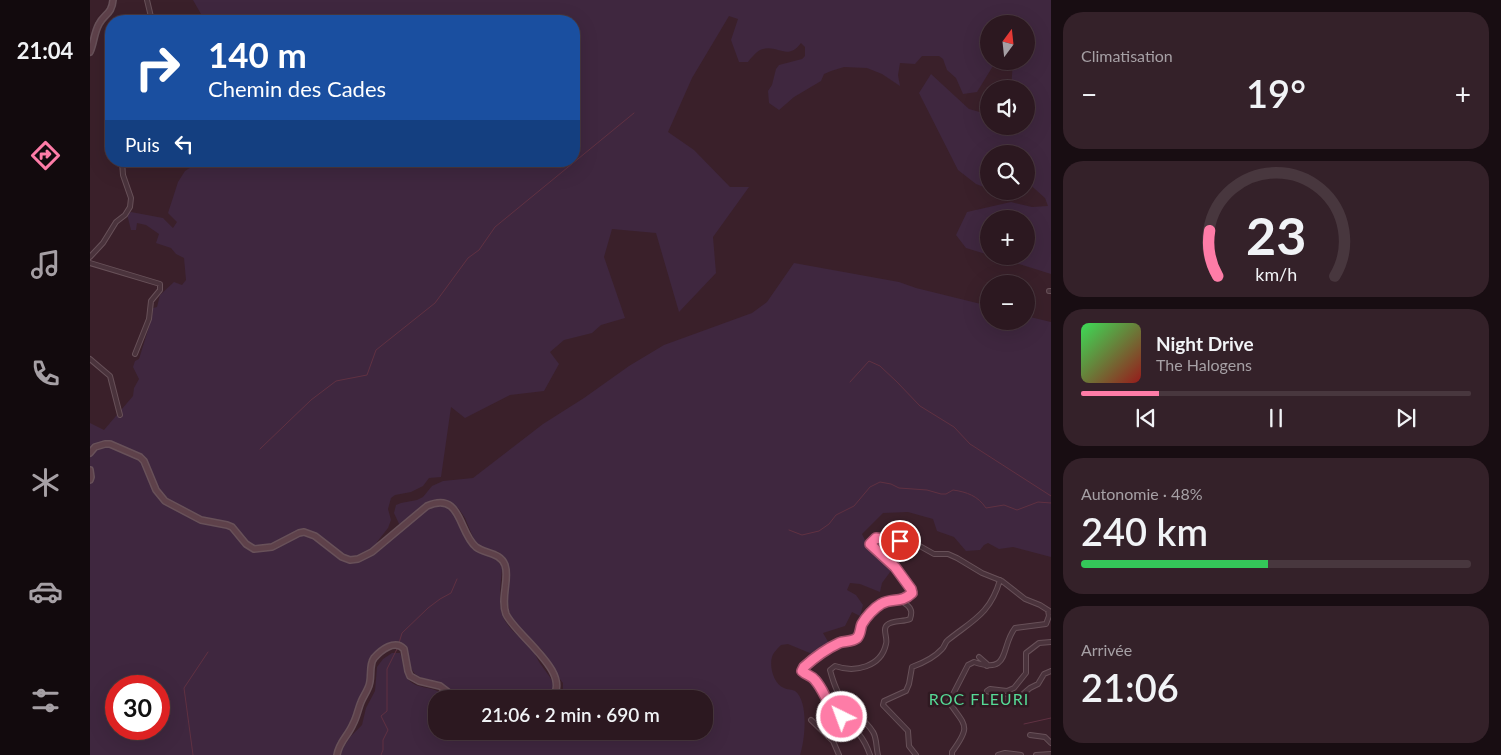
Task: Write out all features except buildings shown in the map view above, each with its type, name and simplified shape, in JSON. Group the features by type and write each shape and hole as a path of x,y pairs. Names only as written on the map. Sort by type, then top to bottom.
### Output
{"street":[{"path":"106,15 112,9 113,0"},
{"path":"147,0 151,15"},
{"path":"90,52 100,21 105,16"},
{"path":"90,256 103,243 116,222 125,215 130,207 131,198 123,175 122,167"},
{"path":"90,262 160,284 160,290 151,301 149,319 135,354"},
{"path":"90,359 110,376 120,415"},
{"path":"90,453 95,447 110,444 140,457 160,496 165,501 201,520 232,527 246,544 254,549 272,546 304,532 315,536 346,559 358,559 372,552 427,506 441,502 453,508 476,546 497,556 504,564 506,575 504,600 506,613 513,625 540,653 556,679 556,690"},
{"path":"90,470 90,480"},
{"path":"870,755 859,732 832,710 817,682 812,676 802,671 804,667 826,650 859,637 862,625 880,604 901,601 912,593 895,567 870,544 876,538 892,539 918,545 934,554 948,554 958,558 982,574 1000,580 1025,599 1049,611 1046,624 1015,628 1012,631 1005,655 1000,662 987,666 974,662 968,665 951,696 950,702 964,722 966,729 952,755"},
{"path":"916,755 909,746 908,732 883,705 884,701 906,691 912,667 929,659 943,648 946,641 980,616 997,592 1000,580"},
{"path":"878,755 872,731 848,707 841,697 834,686 830,670 835,666 845,670 869,667 875,662 886,645 885,629 887,625 910,619 911,610 909,606 901,601"},
{"path":"1051,642 1039,643 1026,653 1026,673 1014,688 1007,691 990,689 987,691 1011,701 1016,700 1038,684 1044,674 1051,671"},
{"path":"337,755 339,746 352,726 369,687 373,659 390,646 399,645 404,649 408,671 414,678 418,681 440,686 445,690"},
{"path":"979,657 987,666"},
{"path":"812,720 833,741 838,755"},
{"path":"1030,735 1046,737 1051,742"},
{"path":"998,755 1005,753 1021,755"},
{"path":"1036,755 1051,754"}],"shaded area":[{"path":"193,0 1051,0 1051,274 1022,265 1035,265 1035,210 980,210 980,252 966,248 956,235 967,212 1011,202 1032,207 1048,206 1045,198 1035,189 1035,145 980,145 980,186 976,184 958,170 919,93 931,74 969,109 980,112 980,135 1035,135 1035,80 1012,80 1012,70 1035,70 1035,15 980,15 980,70 990,70 984,80 980,80 980,87 977,92 963,94 956,78 947,70 943,59 939,56 922,56 915,64 900,63 898,75 900,86 882,74 867,68 844,67 824,74 821,81 794,97 779,110 769,103 768,91 772,85 776,69 779,65 802,59 805,56 805,47 801,43 791,51 786,52 766,48 758,51 748,62 739,62 731,40 738,19 729,16 692,78 668,132 694,150 730,187 749,187 713,237 716,273 679,312 656,233 612,229 604,257 625,318 601,325 592,333 564,340 550,352 559,364 544,391 510,395 465,418 451,407 441,477 429,478 423,486 391,498 388,509 391,520 388,528 377,542 378,548 425,508 440,504 453,512 459,520 470,545 500,563 502,568 500,597 504,619 510,628 530,646 550,678 553,690 450,690 439,682 422,678 415,674 410,667 406,646 400,642 391,643 382,648 368,661 369,681 360,698 353,719 335,748 334,755 90,755 90,423 104,430 133,396 134,388 139,379 133,367 135,361 139,359 153,308 157,307 160,295 174,282 182,285 186,280 184,258 176,254 171,248 156,243 159,234 146,225 137,223 136,230 131,230 127,214 131,212 163,218 173,228 177,222 168,213 178,182 185,171 191,167 580,167 580,15 202,15"},
{"path":"794,263 899,282 980,304 980,330 1035,330 1035,318 1051,322 1051,557 1013,547 999,549 988,543 980,550 966,551 954,537 937,531 933,519 908,512 883,513 862,534 870,550 893,568 882,583 880,592 860,584 850,583 847,590 856,595 863,605 860,616 852,612 845,626 823,633 830,645 817,656 788,644 781,645 772,657 772,670 777,683 785,689 795,691 802,703 805,721 800,755 341,755 350,737 362,725 366,708 375,691 377,667 383,659 392,653 400,653 406,676 412,683 434,690 428,690 428,740 713,740 713,690 563,690 563,683 547,663 542,650 511,619 507,598 509,568 507,561 499,552 482,547 475,542 459,509 448,502 433,501 425,505 400,526 394,513 396,505 423,497 432,486 443,481 473,478 543,424 629,366 664,345 752,313 767,302"}],"waterway":[{"path":"580,157 634,113"},
{"path":"260,449 311,400 336,381 367,375 376,350 435,303 468,258 479,250 495,227 568,167"},
{"path":"850,382 869,361 880,366 920,406 954,427 970,444 1051,496"},
{"path":"789,530 802,535 819,531 829,524 836,515 854,506 870,487 880,482 899,488 927,490 941,494 946,494 953,490 963,492 972,495 986,508 1004,505 1017,510 1038,502 1051,503"},
{"path":"399,643 402,633 428,608 451,593 457,579"},
{"path":"381,755 383,740 388,730 381,716 387,711 387,669 398,647"},
{"path":"193,755 184,688 208,652"},
{"path":"1024,724 1051,718"}],"district":[{"name":"ROC FLEURI","path":"979,699"}],"route":[{"path":"842,717 832,710 812,676 802,671 804,667 826,650 859,637 862,625 880,604 901,601 912,593 895,567 870,544 876,538 900,541"}]}
